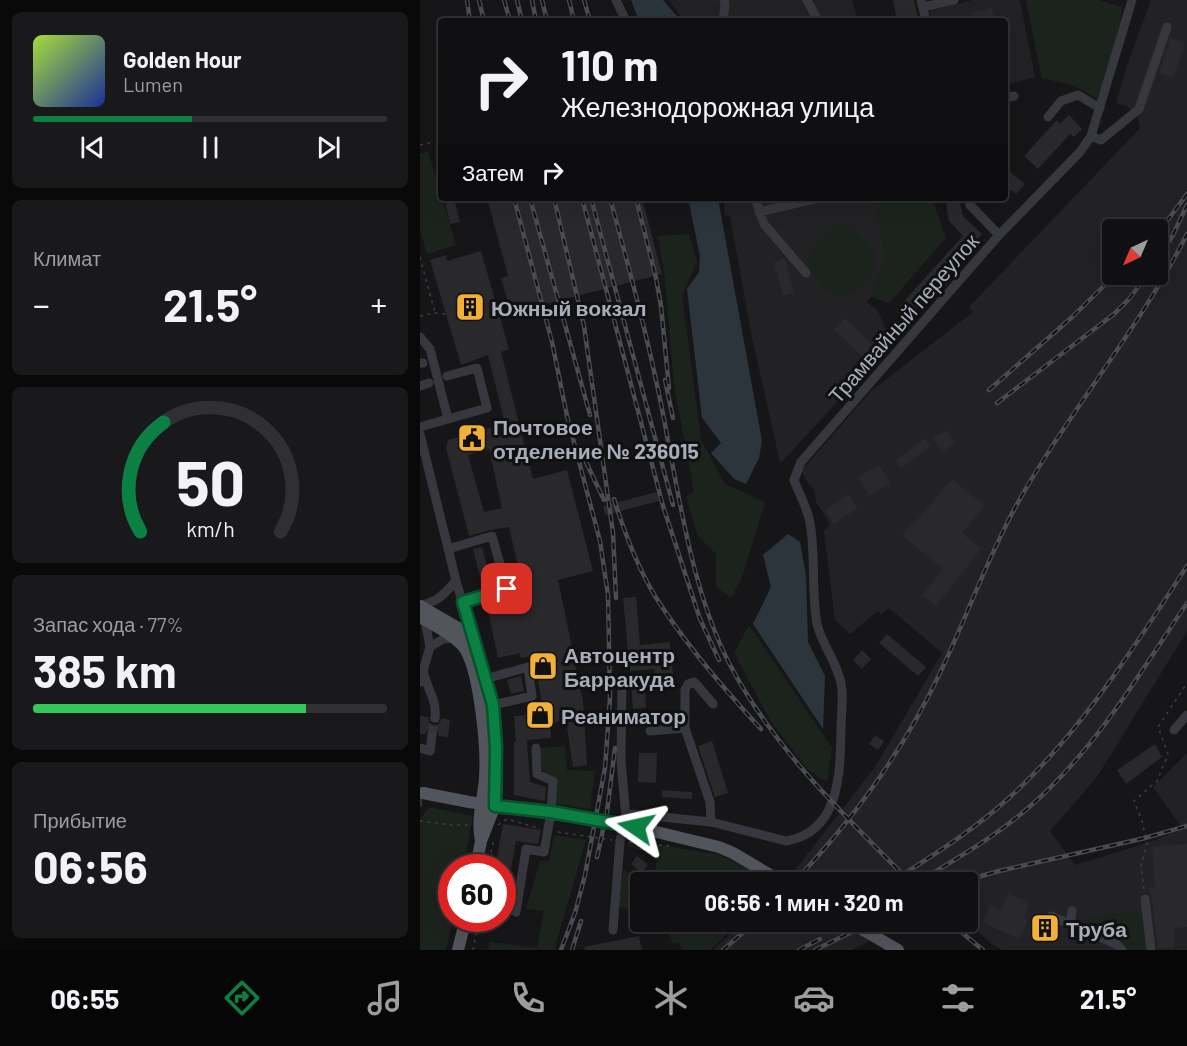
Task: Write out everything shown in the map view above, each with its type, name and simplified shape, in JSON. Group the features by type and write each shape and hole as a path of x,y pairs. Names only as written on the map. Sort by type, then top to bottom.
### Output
{"main road":[{"path":"420,605 458,628 471,648 485,679 493,705 496,748 495,806 481,841 479,854"},
{"path":"422,618 471,648 483,719 485,776 478,824 481,841"},
{"path":"422,796 460,807 482,804 625,821 719,847 765,872"},
{"path":"458,950 462,932"},
{"path":"867,932 898,950"}],"street":[{"path":"616,0 625,18"},
{"path":"723,18 724,0"},
{"path":"807,0 816,18"},
{"path":"925,18 922,3 954,0"},
{"path":"999,235 1080,152 1091,136 1132,0"},
{"path":"1091,136 1101,140 1139,109 1167,27"},
{"path":"1047,117 1061,101 1078,95 1100,108"},
{"path":"756,201 759,212 775,238 806,273"},
{"path":"759,212 805,201"},
{"name":"Трамвайный переулок","path":"711,822 786,841 806,834 821,820 834,802 837,789 842,687 836,664 824,644 817,623 810,522 794,480 801,462 999,235 969,201"},
{"path":"420,337 430,349 447,419"},
{"path":"420,427 487,408 477,368 447,376"},
{"path":"420,434 463,602 471,648"},
{"path":"448,549 492,536 507,589 463,602"},
{"path":"420,605 429,604 442,597 456,581"},
{"path":"420,682 430,647 422,618"},
{"path":"430,647 443,639 454,638"},
{"path":"485,679 528,666 532,696 493,705"},
{"path":"423,671 427,687 437,705 435,718"},
{"path":"613,930 620,841 625,821 621,761 622,681"},
{"path":"625,821 632,814 641,814 711,822 710,802 685,728 685,690 688,684 694,682 713,704"},
{"path":"1174,730 1187,715"},
{"path":"650,731 685,728"},
{"path":"420,748 430,751 432,735"},
{"path":"516,912 526,849 544,852 551,812 553,781 537,774 536,748"},
{"path":"1145,899 1151,950"},
{"path":"1070,924 1072,911"},
{"path":"1051,916 1116,944 1122,950"}],"path":[{"path":"420,145 434,142"},
{"path":"420,256 435,312"},
{"path":"420,316 435,312 446,314"},
{"path":"1145,899 1141,866 1147,843 1142,820 1134,801 1157,781 1168,754 1158,727 1187,683"},
{"path":"420,821 469,825"},
{"path":"491,854 494,838"},
{"path":"473,950 476,932"}],"shaded area":[{"path":"631,0 663,0 678,18 638,18"},
{"path":"669,0 852,0 857,18 682,18"},
{"path":"973,0 1020,0 1035,77 1008,84 1008,18 931,18 929,11"},
{"path":"1026,0 1098,0 1122,7 1120,24 1097,99 1075,86 1042,78"},
{"path":"1151,0 1187,0 1187,631 1097,777 1050,831 1075,865 1144,844 1183,829 1153,787 1187,753 1187,950 1002,950 978,931 978,872 792,872 875,767 942,653 889,608 881,615 878,611 850,634 835,620 824,531 830,524 816,502 815,492 802,470 871,391 973,312 969,307 1140,128 1137,115 1126,106 1116,103 1127,65"},
{"path":"428,151 438,185 438,201 443,201 456,245 427,254 420,229 420,154"},
{"path":"689,201 719,201 762,441 759,458 746,484 734,479 711,453 721,443 702,418 687,289 699,272 700,256"},
{"path":"724,201 880,201 894,266 867,302 877,310 892,342 782,462 780,462 751,333 730,216 725,215"},
{"path":"875,201 914,203 933,201 946,238 889,303 869,296 885,261"},
{"path":"843,222 872,249 876,265 873,274 865,284 848,295 828,291 811,273 808,264 809,255 819,240"},
{"path":"689,234 697,262 682,295 701,440 725,484 765,502 742,578 731,598 716,587 716,554 698,536 686,497 694,491 674,386 665,279 658,236"},
{"path":"788,534 800,542 806,576 808,642 825,676 823,729 753,624 771,587 763,555"},
{"path":"749,625 832,748 827,782 808,770 770,720 734,653"},
{"path":"565,746 567,770 595,771 590,809 556,804 556,778 542,770 540,748"},
{"path":"429,807 473,816 466,854 438,854 438,932 450,932 446,950 420,950 420,820"},
{"path":"554,835 586,840 554,950 487,950 490,942 537,948 544,911 526,909 540,861 549,861"},
{"path":"630,840 720,855 751,872 655,872 657,856 628,846"},
{"path":"623,869 630,873 630,910 619,906"},
{"path":"1142,912 1146,950 1128,950 1114,935 1095,932 1083,917"},
{"path":"669,932 729,932 710,950 682,950 679,942 673,944"},
{"path":"732,932 887,932 852,950 713,950"}],"building":[{"path":"893,0 914,0 918,18 896,18"},
{"path":"992,8 994,18 972,18 971,13"},
{"path":"1170,38 1185,43 1173,78 1159,73"},
{"path":"1069,115 1082,129 1074,137 1070,134 1038,169 1024,156 1057,120 1060,124"},
{"path":"1008,170 1025,184 1016,194 1008,187"},
{"path":"445,201 455,201 460,222 450,224"},
{"path":"488,201 643,201 662,274 511,313 501,278 508,276"},
{"path":"946,201 960,201 963,216 982,234 905,320 896,310 963,236 949,221"},
{"path":"481,251 509,349 501,352 533,479 567,470 593,571 558,580 583,701 587,765 573,767 566,720 550,724 551,738 527,740 530,782 546,787 545,801 514,795 514,742 516,742 514,716 544,714 535,665 532,656 521,658 520,653 498,658 487,606 525,598 509,527 469,536 446,448 448,440 505,423 488,355 461,365 430,260 446,255 447,261","holes":["489,449 502,508 484,512 468,455"]},
{"path":"785,259 794,293 783,296 774,262"},
{"path":"845,318 881,354 871,365 834,329"},
{"path":"946,430 955,443 942,452 933,439"},
{"path":"925,438 931,446 901,468 895,461"},
{"path":"879,465 890,483 869,496 858,477"},
{"path":"952,479 985,506 962,533 981,549 936,606 922,595 943,569 902,535"},
{"path":"657,492 659,501 605,515 603,506"},
{"path":"848,494 858,508 834,524 825,510"},
{"path":"482,547 492,586 483,589 473,549"},
{"path":"636,597 640,645 670,642 674,684 655,685 654,669 630,671 623,598"},
{"path":"887,634 926,667 918,676 879,643"},
{"path":"862,650 871,659 862,669 853,660"},
{"path":"521,676 524,691 511,694 507,680"},
{"path":"645,683 646,708 633,709 631,684"},
{"path":"420,716 428,717 429,722 434,725 439,724 442,718 450,720 448,737 439,736 433,728 425,734 420,734"},
{"path":"875,735 884,741 878,750 869,744"},
{"path":"712,741 728,793 715,797 698,746"},
{"path":"1155,744 1162,757 1126,784 1117,770"},
{"path":"639,753 657,753 656,783 638,782"},
{"path":"662,790 692,792 692,799 662,797"},
{"path":"503,824 541,830 538,844 516,841 514,854 497,854"},
{"path":"1187,844 1187,927 1174,928 1175,947 1158,949 1152,898 1148,888 1155,887 1152,846"},
{"path":"637,856 648,865 641,872 631,864"},
{"path":"1008,894 1029,902 1024,918 1028,920 1020,939 983,923 990,905 1001,911"},
{"path":"639,936 642,950 585,950 584,947"}],"tunnel":[{"path":"432,735 435,718"}],"railway":[{"path":"467,0 470,18"},
{"path":"479,0 483,18"},
{"path":"504,0 509,18"},
{"path":"517,0 521,18"},
{"path":"532,0 535,18"},
{"path":"542,0 546,18"},
{"path":"569,0 573,18"},
{"path":"584,0 589,18"},
{"path":"1168,220 1187,194"},
{"path":"515,201 552,342 567,416 600,541 608,595 610,698 605,768 585,875 575,913 561,950"},
{"path":"531,201 590,415"},
{"path":"555,201 584,326 613,533 616,598"},
{"path":"583,201 663,506 700,619 719,660"},
{"path":"592,201 673,505"},
{"path":"611,201 651,356 687,539 716,634 747,695 789,753 835,805 900,872"},
{"path":"637,201 661,306 669,388"},
{"path":"1168,243 1187,205"},
{"path":"804,872 856,810 909,732 939,675 1016,506 1058,437 1147,304 1187,234"},
{"path":"989,390 1105,285"},
{"path":"997,403 1114,314 1140,285"},
{"path":"665,380 673,418"},
{"path":"586,462 604,500"},
{"path":"614,499 642,573 655,596 705,665 761,729"},
{"path":"906,872 982,821 1010,797 1061,744 1106,687 1187,566"},
{"path":"934,872 1002,829 1052,786 1115,711 1187,603"},
{"path":"597,857 607,812 615,748"},
{"path":"978,877 1187,826"},
{"path":"572,950 581,921"},
{"path":"723,950 743,932"},
{"path":"815,950 852,932"},
{"path":"961,932 983,950"},
{"path":"799,950 820,939"}],"place":[{"name":"Южный вокзал","path":"470,307"},
{"name":"Почтовое отделение № 236015","path":"472,438"},
{"name":"Автоцентр Барракуда","path":"543,666"},
{"name":"Реаниматор","path":"540,715"},
{"name":"Труба","path":"1045,928"}],"route":[{"path":"507,589 463,602 493,705 497,790 495,806 551,812 636,827"}]}
